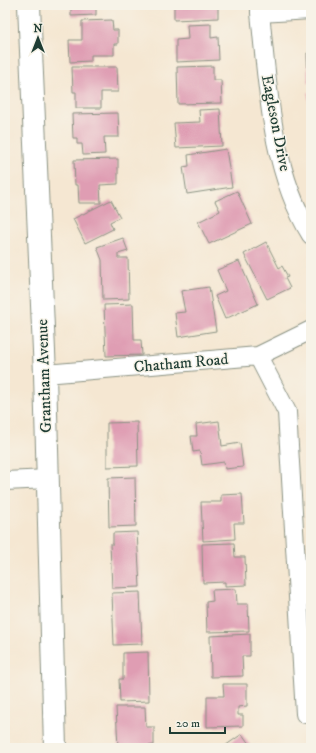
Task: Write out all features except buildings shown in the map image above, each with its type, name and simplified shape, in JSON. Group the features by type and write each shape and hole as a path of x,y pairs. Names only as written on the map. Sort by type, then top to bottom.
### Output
{"street":[{"name":"Grantham Avenue","path":"29,5 45,374 55,748"},
{"path":"260,9 311,10"},
{"name":"Eagleson Drive","path":"260,9 269,99 279,155 299,216 311,235"},
{"name":"Chatham Road","path":"45,374 258,356 311,330"},
{"path":"258,356 287,412 305,714 311,714"},
{"path":"5,481 48,479"}]}
